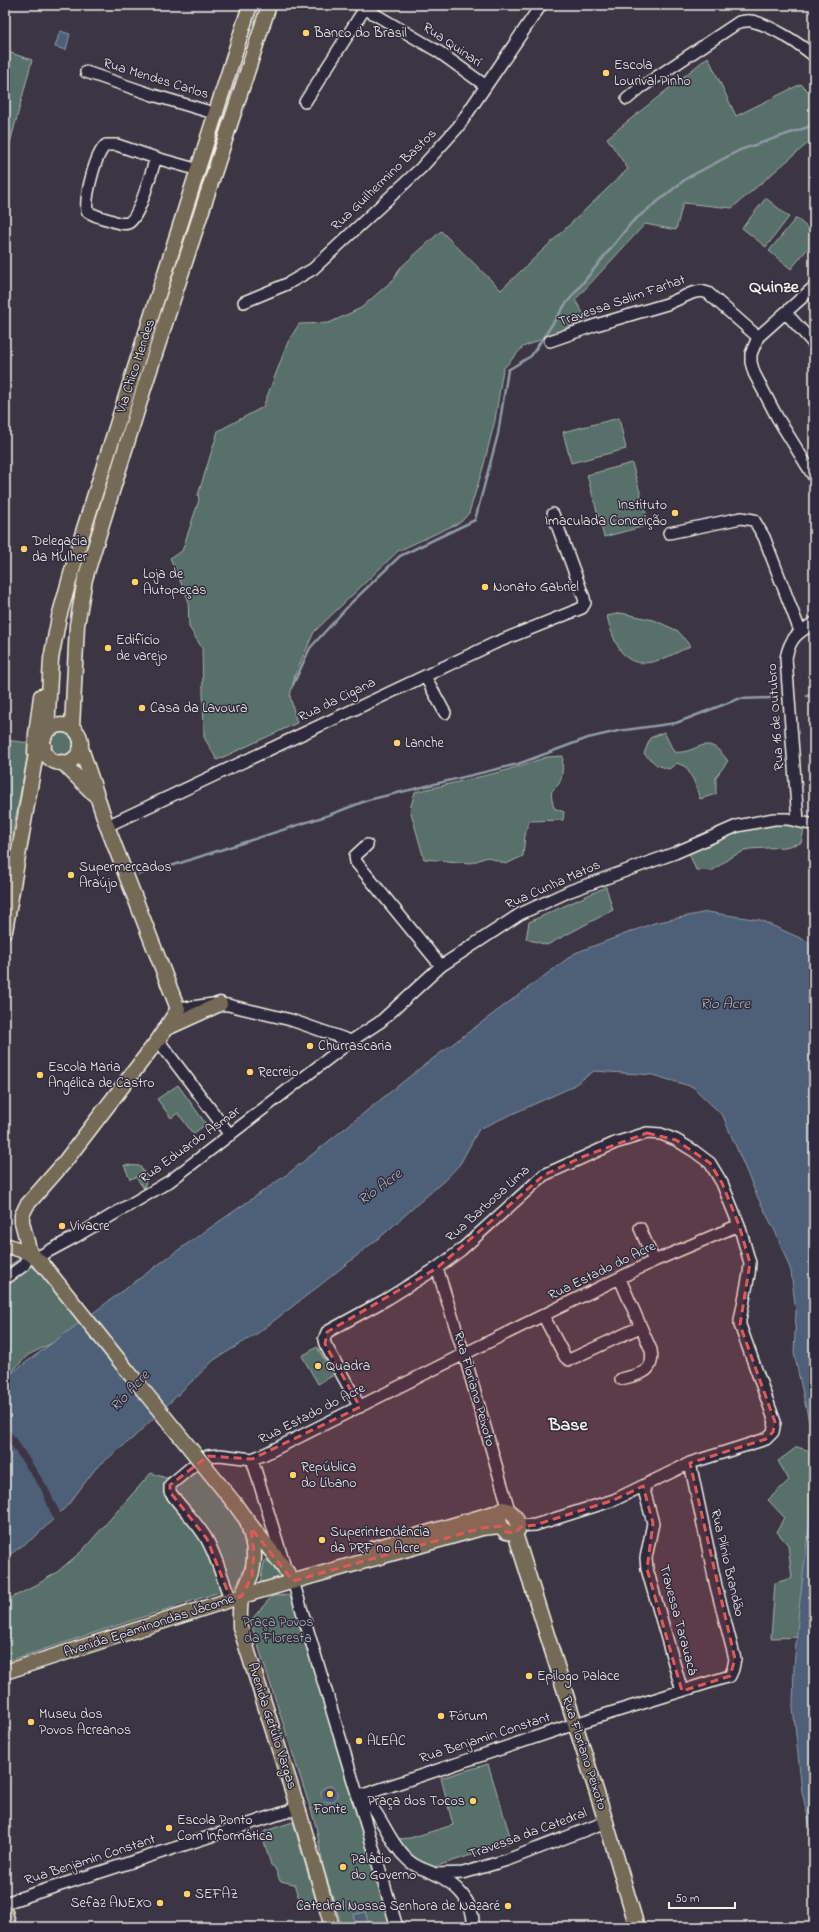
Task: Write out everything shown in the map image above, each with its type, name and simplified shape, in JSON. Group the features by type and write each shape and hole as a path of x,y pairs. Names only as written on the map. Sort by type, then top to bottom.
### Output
{"main road":[{"name":"Via Chico Mendes","path":"47,732 51,659 59,617 82,535 217,114 250,5"},
{"name":"Via Chico Mendes","path":"72,728 77,625 85,579 145,385 269,5"},
{"path":"5,932 35,759 38,719 51,659"},
{"path":"35,759 44,746 47,732 58,726 65,725 72,728 80,736 81,748 96,796 178,1009 161,1035 63,1164 27,1205 22,1215 22,1222 37,1259"},
{"path":"44,746 48,755 59,762 96,796"},
{"path":"32,776 45,762 59,762 75,758 81,748"},
{"path":"161,1035 220,1004"},
{"path":"5,1245 37,1259"},
{"name":"Avenida Getúlio Vargas","path":"37,1259 235,1504 248,1524 293,1581"},
{"name":"Rua Floriano Peixoto","path":"500,1526 499,1518 505,1511 517,1520 516,1529 637,1927"},
{"name":"Avenida Epaminondas Jácome","path":"293,1581 310,1568 505,1511"},
{"name":"Avenida Getúlio Vargas","path":"248,1524 253,1543 254,1566 252,1576 237,1598 240,1612 240,1627 298,1808 332,1927"},
{"path":"500,1526 506,1532 516,1529"},
{"name":"Avenida Epaminondas Jácome","path":"5,1672 293,1581 482,1528 500,1526"},
{"path":"5,1912 9,1927"}],"street":[{"name":"Rua Guilhermino Bastos","path":"244,302 294,281 313,269 436,152 458,127 541,5"},
{"name":"Rua Quinarí","path":"364,6 439,52 486,86"},
{"path":"305,102 364,6"},
{"path":"627,99 640,88 739,22 750,20 767,27 807,49 814,56"},
{"name":"Rua Mendes Carlos","path":"86,72 153,95 217,114"},
{"path":"156,158 143,198 135,217 131,221 121,223 97,216 87,211 86,201 93,175 100,152 106,145 118,145 156,158 199,170"},
{"path":"814,286 786,314 758,337 751,354 751,362 754,373 777,417 814,477"},
{"name":"Travessa Salim Farhat","path":"550,341 596,325 666,304 701,291 708,293 758,337"},
{"path":"786,314 814,344"},
{"name":"Rua da Cigana","path":"107,826 495,643 582,608 585,602 584,598 553,514"},
{"path":"669,533 741,518 756,522 764,537 800,631"},
{"name":"Rua 16 de Outubro","path":"798,820 786,658 788,645 800,631 814,623"},
{"path":"425,676 445,713"},
{"name":"Rua Cunha Matos","path":"351,1041 380,1022 441,966 520,914 570,891 675,853 737,826 774,819 798,820 814,825"},
{"path":"367,845 355,856 356,862 441,966"},
{"path":"178,1009 220,1004 291,1020 351,1041"},
{"path":"161,1035 230,1135"},
{"name":"Rua Eduardo Asmar","path":"37,1259 170,1181 351,1041"},
{"name":"Rua Barbosa Lima","path":"360,1406 340,1372 324,1340 330,1329 387,1299 437,1268 461,1250 544,1175 615,1143 647,1133 660,1134 676,1140 710,1163 722,1183 740,1226 750,1263 740,1325 775,1422 773,1432 766,1439 690,1463"},
{"name":"Rua Estado do Acre","path":"237,1598 207,1539 194,1520 170,1492 170,1485 183,1473 208,1456 220,1455 252,1459 265,1454 464,1354 544,1317 654,1261 740,1226"},
{"path":"640,1228 654,1261"},
{"path":"5,1280 24,1265 37,1259"},
{"name":"Rua Floriano Peixoto","path":"437,1268 464,1354 505,1511"},
{"path":"620,1278 651,1350 652,1359 651,1366 646,1371 621,1379"},
{"path":"544,1317 567,1359 572,1360 640,1327"},
{"path":"252,1459 285,1569"},
{"path":"516,1529 535,1525 614,1500 690,1463"},
{"name":"Rua Plínio Brandão","path":"690,1463 716,1586 735,1659 733,1669"},
{"name":"Travessa Tarauacá","path":"643,1486 653,1523 646,1558 647,1569 682,1691"},
{"path":"293,1581 397,1927"},
{"name":"Rua Benjamin Constant","path":"357,1797 575,1724 723,1679 730,1676 733,1669"},
{"name":"Travessa da Catedral","path":"357,1797 372,1807 387,1832 408,1861 417,1867 435,1874 455,1887 464,1896 472,1908 473,1927"},
{"name":"Rua Benjamin Constant","path":"5,1904 298,1808"},
{"name":"Travessa da Catedral","path":"435,1874 463,1873 507,1860 606,1822"}],"highlighted area":[{"path":"647,1133 676,1140 710,1163 722,1183 739,1225 750,1263 740,1325 775,1422 773,1432 766,1439 690,1463 735,1659 730,1676 682,1691 647,1569 653,1523 643,1486 614,1500 535,1525 521,1527 515,1533 506,1532 500,1526 482,1528 293,1581 251,1528 254,1553 252,1576 242,1596 231,1600 207,1539 170,1492 170,1485 208,1456 252,1459 360,1407 325,1344 327,1332 437,1268 544,1175 582,1157"}],"green space":[{"path":"5,51 32,60 5,162"},
{"path":"708,57 736,116 801,84 814,97 814,138 732,208 683,203 676,230 645,224 575,300 587,319 523,347 503,369 495,420 483,468 469,513 461,522 398,551 314,632 295,675 290,696 297,723 217,760 204,737 202,648 189,627 188,599 170,558 182,551 199,500 198,495 218,431 263,407 288,342 299,324 329,323 361,308 394,279 400,268 441,231 501,290 628,169 607,138"},
{"path":"766,198 789,217 766,247 742,228"},
{"path":"796,218 814,233 814,241 791,269 769,251"},
{"path":"619,418 626,449 571,463 563,432"},
{"path":"632,463 649,525 604,537 587,475"},
{"path":"621,613 654,620 678,631 690,646 659,660 647,663 636,662 627,658 619,649 607,616"},
{"path":"62,730 68,731 72,734 75,738 75,750 72,754 68,757 62,758 56,757 52,754 49,750 48,744 49,738 52,734 56,731"},
{"path":"664,732 674,752 683,752 707,745 720,752 728,761 716,777 716,794 700,799 694,781 686,767 677,763 669,769 657,765 644,754 650,738"},
{"path":"5,740 30,743 5,872"},
{"path":"563,756 561,779 551,795 554,808 564,812 563,820 529,821 525,835 523,856 506,864 487,857 471,863 424,859 410,809 415,792 504,771 547,757"},
{"path":"753,824 805,825 801,843 785,847 749,849 731,857 712,871 696,870 688,851"},
{"path":"606,887 613,910 547,945 526,939 529,922"},
{"path":"178,1085 206,1124 193,1134 178,1113 171,1118 157,1099"},
{"path":"124,1165 140,1166 147,1177 144,1189 136,1177 130,1179"},
{"path":"20,1258 35,1264 85,1327 28,1355 5,1379 5,1269"},
{"name":"Quadra","path":"317,1347 334,1375 318,1384 302,1356"},
{"path":"797,1447 814,1452 814,1597 806,1637 771,1638 775,1583 792,1578 788,1545 777,1532 784,1517 768,1500 789,1480 778,1461"},
{"path":"199,1467 244,1525 248,1546 246,1563 238,1583 232,1588 5,1662 5,1601 33,1587 57,1572 82,1551 151,1473 166,1478"},
{"path":"265,1559 285,1579 259,1587"},
{"name":"Praça Povos da Floresta","path":"290,1595 300,1622 356,1814 393,1927 342,1927 323,1866 316,1826 253,1630 252,1619 272,1596"},
{"name":"Praça dos Tocos","path":"488,1764 512,1842 431,1868 399,1844 395,1839 410,1838 453,1825 441,1778"},
{"path":"293,1822 317,1905 302,1908 294,1884 280,1881 275,1868 271,1865 262,1835 265,1831"}],"water":[{"path":"60,31 70,34 66,50 55,47"},
{"name":"Rio Acre","path":"707,912 760,920 809,942 814,947 814,1843 802,1792 793,1707 794,1667 799,1608 809,1525 813,1440 794,1353 796,1312 791,1271 776,1233 757,1196 723,1116 693,1087 653,1075 594,1071 570,1088 479,1129 460,1164 447,1178 385,1233 319,1286 258,1333 214,1360 133,1438 96,1468 68,1505 36,1536 5,1558 5,1378 174,1253 289,1173 419,1069 575,953 654,923"},
{"path":"329,1786 335,1788 337,1794 335,1800 329,1802 323,1800 321,1794 323,1788"},
{"path":"365,1912 370,1927 356,1927 353,1915"}],"pier":[{"path":"5,1424 48,1488 61,1515 54,1521 41,1489 5,1437"}],"waterway":[{"path":"293,685 310,648 352,602 400,556 475,520 498,434 508,370 531,356 565,305 632,222 687,178 740,150 814,125"},
{"path":"807,696 814,694"},
{"path":"139,874 174,865 329,815 368,800 518,764 588,738 618,731 676,723 738,699 771,698"}],"place":[{"name":"Banco do Brasil","path":"306,33"},
{"name":"Escola Lourival Pinho","path":"606,73"},
{"name":"Instituto Imaculada Conceição","path":"675,513"},
{"name":"Delegacia da Mulher","path":"24,549"},
{"name":"Loja de Autopeças","path":"135,582"},
{"name":"Nonato Gabriel","path":"485,587"},
{"name":"Edifício de varejo","path":"108,648"},
{"name":"Casa da Lavoura","path":"142,708"},
{"name":"Lanche","path":"397,743"},
{"name":"Supermercados Araújo","path":"71,875"},
{"name":"Churrascaria","path":"310,1046"},
{"name":"Recreio","path":"250,1072"},
{"name":"Escola Maria Angélica de Castro","path":"40,1075"},
{"name":"Vivacre","path":"62,1226"},
{"name":"Quadra","path":"318,1366"},
{"name":"República do Líbano","path":"293,1475"},
{"name":"Superintendência da PRF no Acre","path":"322,1540"},
{"name":"Epilogo Palace","path":"529,1676"},
{"name":"Fórum","path":"441,1716"},
{"name":"Museu dos Povos Acreanos","path":"31,1722"},
{"name":"ALEAC","path":"359,1741"},
{"name":"Fonte","path":"330,1794"},
{"name":"Praça dos Tocos","path":"473,1801"},
{"name":"Escola Ponto Com Informática","path":"169,1828"},
{"name":"Palácio do Governo","path":"343,1867"},
{"name":"SEFAZ","path":"187,1894"},
{"name":"Sefaz ANEXO","path":"160,1903"},
{"name":"Catedral Nossa Senhora de Nazaré","path":"508,1906"}],"district":[{"name":"Quinze","path":"774,288"},
{"name":"Base","path":"568,1426"}],"water label":[{"name":"Río Acre","path":"380,1187"},
{"name":"Río Acre","path":"130,1391"}]}
